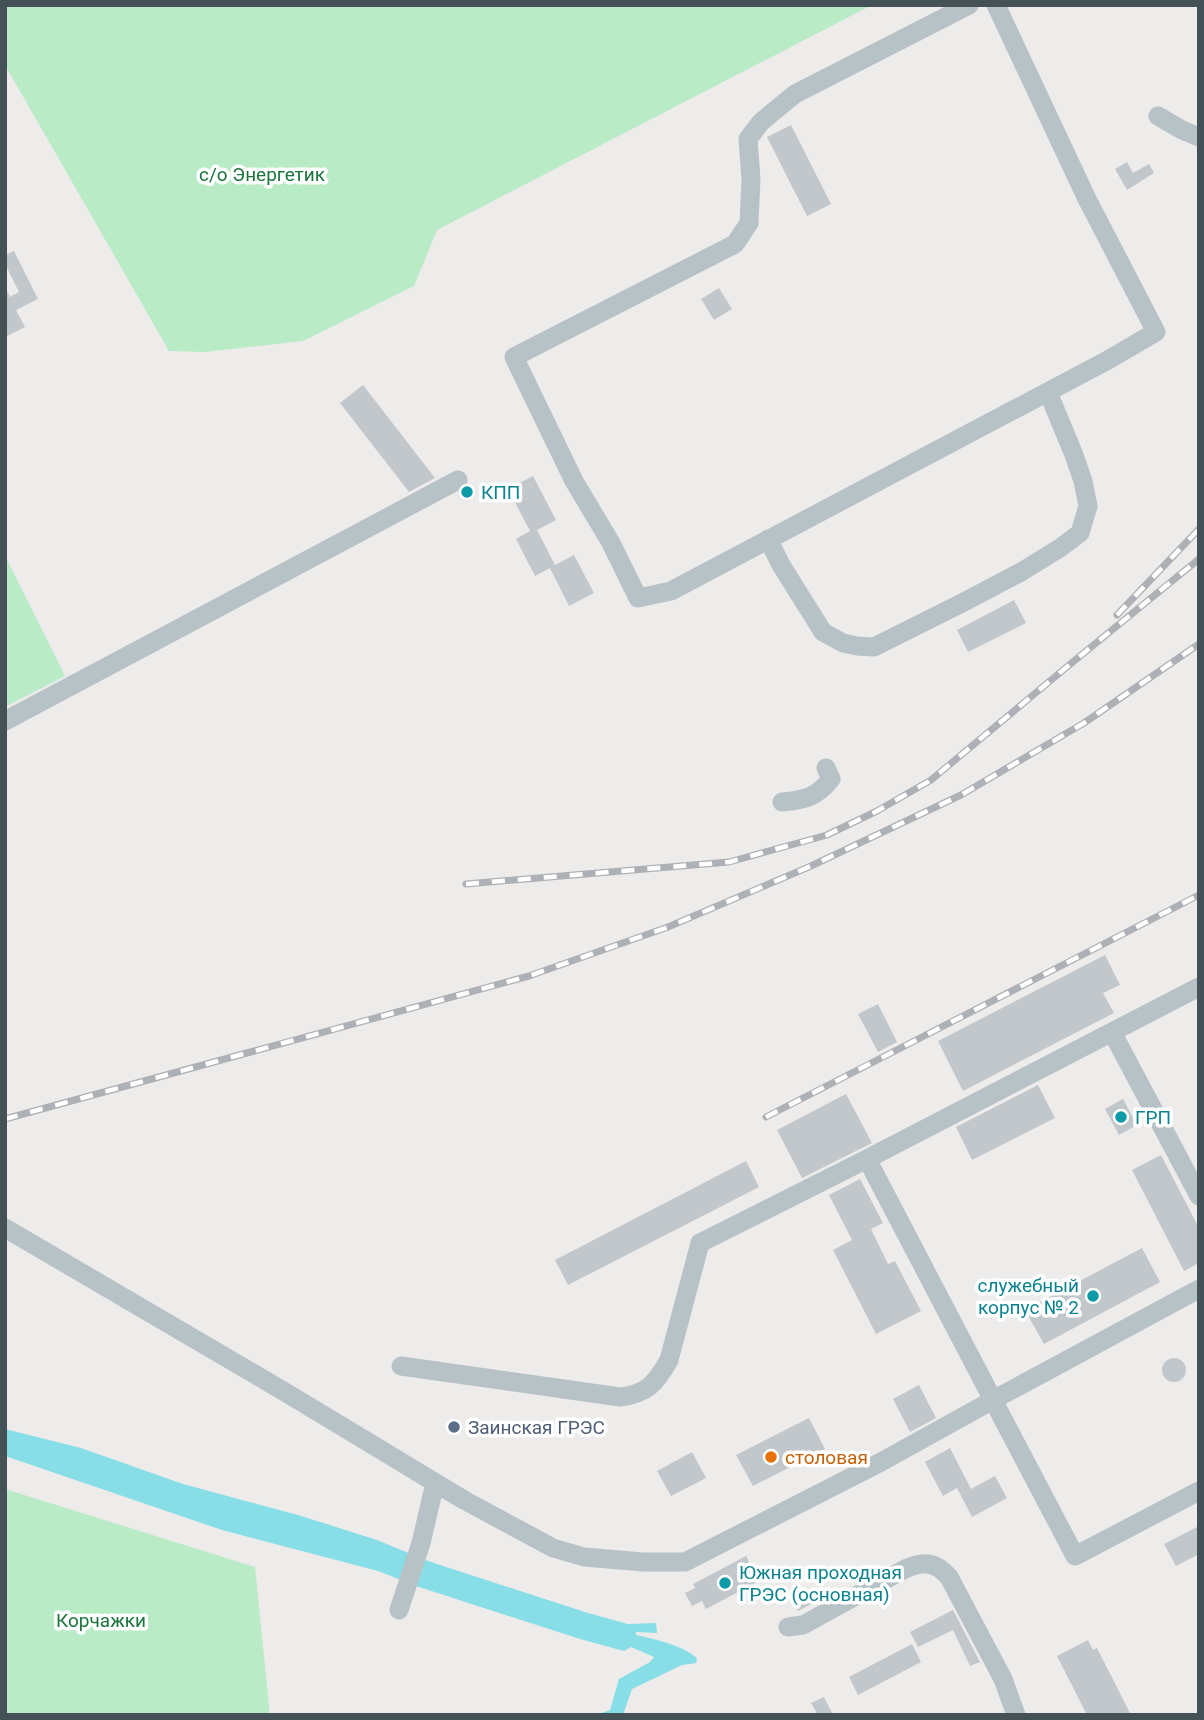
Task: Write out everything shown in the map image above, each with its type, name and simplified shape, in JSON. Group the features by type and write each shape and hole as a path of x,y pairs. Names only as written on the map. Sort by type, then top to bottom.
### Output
{"street":[{"path":"970,5 795,94 761,122 748,139 751,179 749,223 735,244 514,357 574,481 611,543 638,598 671,591 1156,332 1087,199 996,5"},
{"path":"1158,116 1199,136"},
{"path":"768,539 823,632 843,643 874,647 964,603 1021,572 1080,533 1088,506 1083,481 1048,392"},
{"path":"5,721 458,480"},
{"path":"782,802 812,797 823,789 831,779 826,768"},
{"path":"401,1366 620,1397 635,1395 648,1389 669,1360 700,1242 1199,987"},
{"path":"1112,1032 1199,1196"},
{"path":"867,1159 1075,1556 1199,1491"},
{"path":"5,1228 464,1500 553,1548 584,1558 623,1561 685,1562 881,1462 1199,1289"},
{"path":"399,1610 421,1543 435,1483"},
{"path":"788,1628 803,1625 915,1565 934,1565 941,1568 948,1577 1003,1679 1016,1715"}],"green space":[{"name":"с/о Энергетик","path":"5,5 872,5 437,230 414,286 303,341 205,352 169,351 5,65"},
{"path":"5,556 65,676 5,707"},
{"name":"Корчажки","path":"5,1489 255,1567 270,1715 5,1715"}],"water":[{"path":"5,1429 81,1448 183,1484 298,1515 588,1613 628,1624 656,1623 657,1633 636,1632 636,1635 683,1649 697,1658 696,1663 682,1665 632,1689 623,1715 596,1715 610,1710 619,1679 650,1662 654,1657 631,1647 624,1651 580,1639 378,1571 222,1530 5,1456"}],"building":[{"path":"791,125 831,204 807,216 767,137"},
{"path":"1127,162 1133,173 1149,164 1154,173 1127,190 1115,169"},
{"path":"14,251 38,299 16,310 25,327 5,337 5,288 10,297 19,292 5,264 5,255"},
{"path":"719,288 732,309 714,320 701,299"},
{"path":"363,385 435,478 409,492 340,403"},
{"path":"533,476 556,520 537,530 555,565 574,555 594,593 569,606 550,568 535,576 516,539 530,531 508,489"},
{"path":"1014,600 1026,623 968,652 957,630"},
{"path":"1105,955 1120,985 1103,993 1114,1013 963,1091 938,1041"},
{"path":"878,1004 897,1042 878,1052 858,1014"},
{"path":"1038,1085 1055,1118 972,1160 956,1127"},
{"path":"846,1094 872,1143 802,1178 777,1130"},
{"name":"ГРП","path":"1123,1099 1137,1125 1119,1135 1105,1109"},
{"path":"1161,1155 1199,1228 1199,1263 1184,1271 1132,1170"},
{"path":"746,1161 759,1187 568,1285 555,1260"},
{"path":"860,1179 883,1223 871,1229 888,1264 895,1261 921,1311 876,1334 833,1250 852,1240 829,1195"},
{"name":"служебный корпус № 2","path":"1142,1248 1160,1282 1044,1344 1025,1310"},
{"path":"1174,1358 1182,1362 1186,1370 1182,1378 1174,1382 1166,1378 1162,1370 1166,1362"},
{"path":"919,1385 936,1418 910,1432 893,1399"},
{"name":"столовая","path":"809,1418 825,1449 753,1486 736,1455"},
{"path":"950,1448 971,1489 995,1476 1007,1498 972,1517 957,1488 943,1496 925,1462"},
{"path":"692,1452 706,1478 671,1496 657,1471"},
{"path":"1199,1526 1199,1554 1176,1566 1164,1544"},
{"name":"Южная проходная ГРЭС (основная)","path":"746,1556 759,1581 706,1609 702,1601 692,1606 685,1593 695,1588 693,1584"},
{"path":"808,1589 815,1602 798,1611 791,1598"},
{"path":"953,1610 980,1662 970,1666 953,1630 918,1647 910,1632"},
{"path":"1088,1640 1093,1650 1097,1648 1131,1715 1087,1715 1057,1656"},
{"path":"912,1644 921,1662 858,1695 849,1677"},
{"path":"824,1697 833,1715 818,1715 811,1703"}],"railway":[{"path":"1117,615 1199,529"},
{"path":"466,884 729,862 827,835 877,811 931,780 1199,559"},
{"path":"5,1119 529,976 668,927 811,866 961,795 1084,723 1199,644"},
{"path":"766,1117 1199,895"}],"place":[{"name":"КПП","path":"467,492"},
{"name":"ГРП","path":"1121,1117"},
{"name":"служебный корпус № 2","path":"1093,1296"},
{"name":"Заинская ГРЭС","path":"454,1427"},
{"name":"столовая","path":"771,1457"},
{"name":"Южная проходная ГРЭС (основная)","path":"725,1583"}]}
